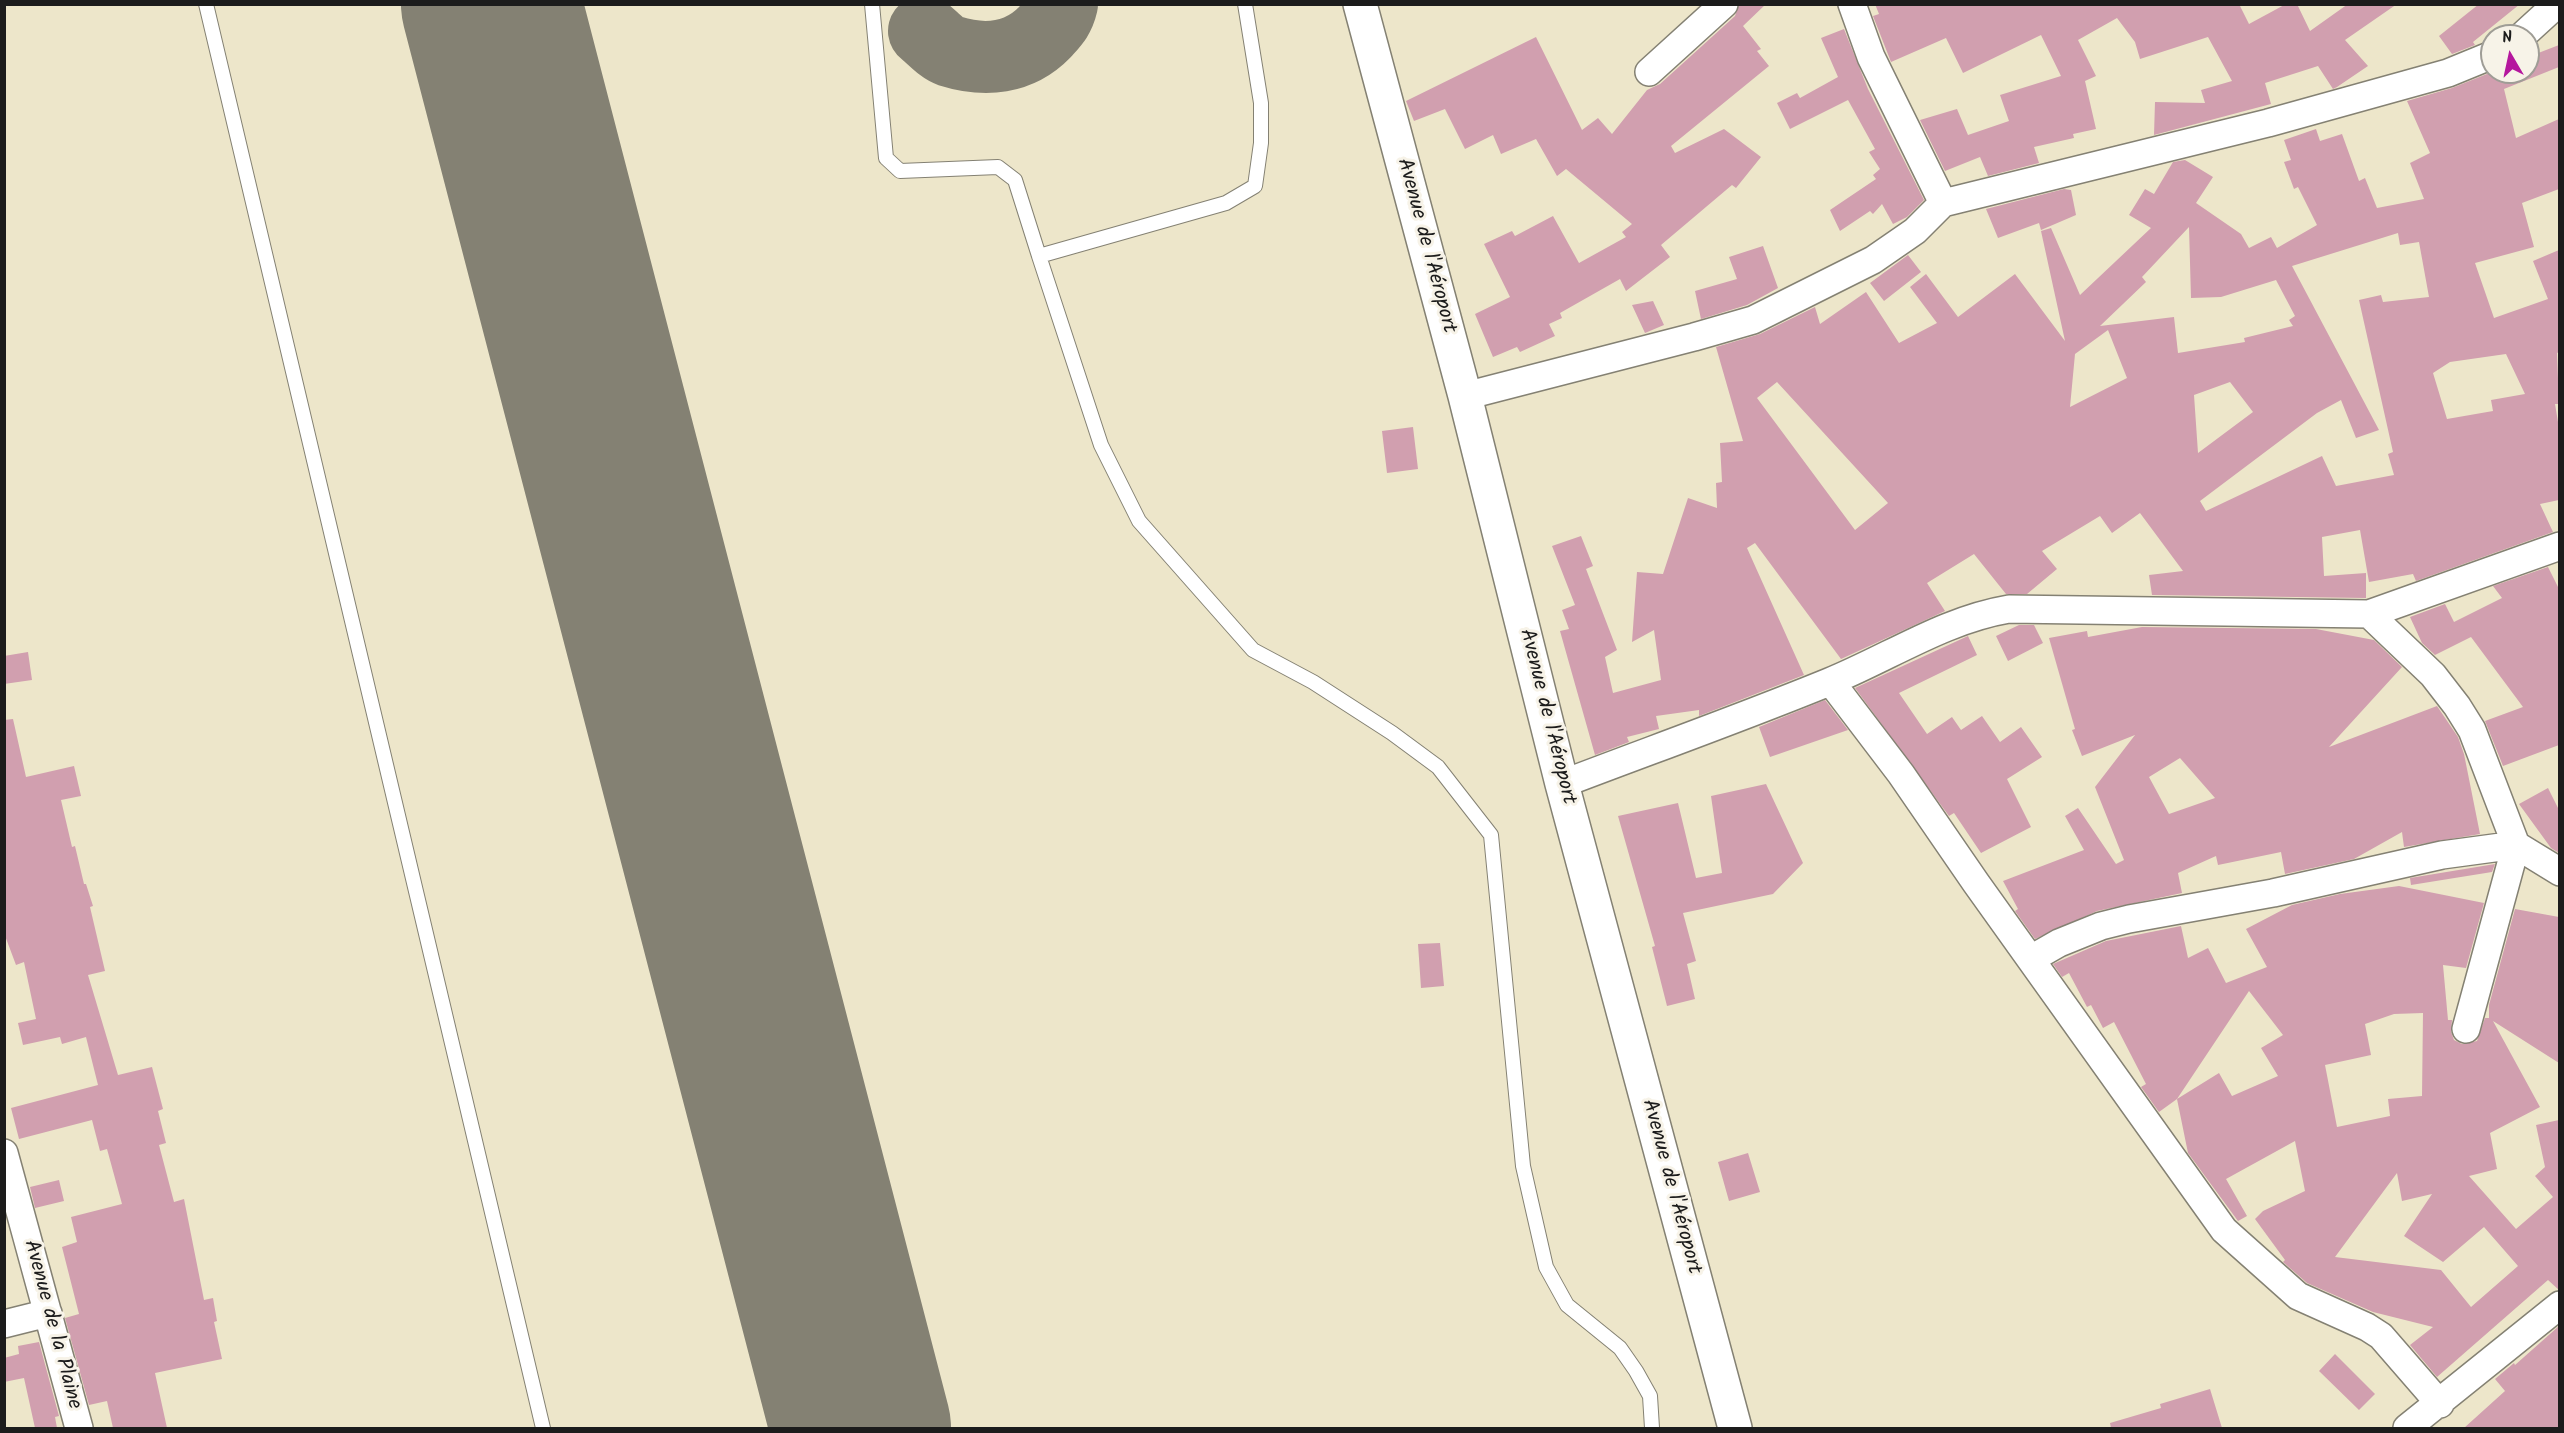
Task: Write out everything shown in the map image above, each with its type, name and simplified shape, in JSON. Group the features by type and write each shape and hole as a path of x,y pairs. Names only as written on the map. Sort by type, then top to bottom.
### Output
{"highway":[{"name":"Avenue de l'Aéroport","path":"1360,4 1466,396 1562,784 1735,1428"}],"street":[{"path":"1649,72 1724,4"},
{"path":"1852,4 1871,57 1943,203"},
{"path":"2535,24 2557,4"},
{"path":"1466,396 1753,320 1873,260 1915,231 1943,203 2268,123 2448,73 2480,60"},
{"path":"1562,784 1831,682 1958,621 2009,609 2368,614 2559,546"},
{"path":"2368,614 2433,675 2457,706 2472,730 2516,844 2559,872"},
{"path":"1831,682 1901,774 2224,1230 2298,1296 2367,1327 2381,1336 2440,1404"},
{"path":"2031,959 2059,943 2101,926 2129,919 2273,893 2442,855 2516,844"},
{"path":"2466,1029 2516,844"},
{"name":"Avenue de la Plaine","path":"4,1153 79,1428"},
{"path":"2407,1428 2440,1404 2559,1305"},
{"path":"4,1324 48,1313"}],"lane":[{"path":"206,4 543,1428"},
{"path":"872,4 886,158 900,171 998,167 1015,180 1101,445 1139,521 1253,650 1313,682 1392,733 1438,767 1491,835 1523,1166 1546,1267 1567,1305 1620,1348 1636,1371 1650,1396 1652,1428"},
{"path":"1039,256 1226,203 1255,186 1261,143 1261,103 1245,4"}],"building":[{"path":"1739,4 1766,4 1743,26 1761,49 1757,51 1769,66 1671,146 1675,153 1724,129 1761,157 1736,188 1732,185 1661,245 1670,257 1626,291 1620,279 1560,313 1562,318 1549,324 1555,336 1520,352 1517,347 1493,357 1475,314 1510,297 1484,244 1512,231 1515,236 1553,216 1579,263 1626,237 1622,232 1632,224 1566,169 1557,176 1536,139 1501,154 1493,135 1465,149 1445,109 1414,121 1406,101 1536,37 1582,130 1598,118 1612,134 1647,90 1660,84 1735,16"},
{"path":"1875,4 2239,4 2249,24 2286,4 2297,4 2310,31 2348,4 2397,4 2345,40 2368,66 2337,87 2333,89 2318,66 2265,83 2271,104 2154,135 2155,102 2205,103 2201,90 2232,81 2208,37 2140,59 2135,42 2117,18 2078,40 2096,76 2085,81 2096,129 2073,134 2074,138 2034,147 2039,163 1988,176 1980,157 1945,171 1920,120 1957,109 1968,135 2009,121 2000,95 2061,76 2041,35 1963,73 1946,38 1891,62 1873,16 1879,14"},
{"path":"2479,4 2520,4 2495,24 2480,24 2480,36 2473,42 2475,45 2452,54 2439,36"},
{"path":"1844,29 1868,89 1924,200 1907,217 1893,224 1882,204 1873,214 1870,211 1840,231 1830,210 1876,179 1873,175 1880,169 1869,152 1875,149 1848,100 1790,129 1777,103 1797,93 1800,98 1838,77 1821,38"},
{"path":"2559,45 2559,67 2540,75 2540,52"},
{"path":"2480,77 2480,84 2516,84 2504,89 2516,138 2559,119 2559,189 2522,203 2534,247 2475,263 2494,318 2548,299 2533,261 2559,250 2559,352 2557,353 2559,404 2555,404 2559,428 2559,500 2540,504 2553,532 2416,581 2413,574 2369,582 2360,530 2322,537 2324,576 2366,573 2366,598 2152,595 2149,575 2183,571 2140,513 2112,533 2100,516 2042,551 2057,569 2027,594 2006,594 1974,554 1927,583 1945,611 1841,659 1755,543 1747,548 1804,675 1699,716 1699,710 1656,716 1659,729 1627,737 1629,742 1595,755 1560,631 1569,629 1562,610 1575,605 1552,546 1581,536 1593,566 1586,569 1617,650 1605,657 1613,693 1661,680 1654,630 1632,642 1637,572 1663,574 1688,498 1717,508 1716,483 1722,482 1720,443 1743,441 1716,347 1760,334 1815,307 1820,324 1866,292 1899,343 1937,323 1910,287 1926,274 1958,317 2015,274 2065,341 2041,231 2051,228 2080,295 2151,228 2129,215 2145,189 2154,194 2173,162 2185,160 2213,177 2196,203 2241,234 2249,248 2271,237 2277,248 2317,225 2298,187 2294,189 2284,162 2291,160 2284,140 2316,129 2320,141 2342,134 2359,181 2365,178 2377,208 2424,199 2410,163 2430,153 2407,101 2452,88","holes":["2189,227 2191,298 2221,297 2276,280 2295,316 2289,320 2293,326 2244,338 2245,342 2178,353 2174,317 2100,326 2146,282 2142,277","2398,233 2400,245 2419,242 2429,297 2383,302 2381,295 2359,300 2393,452 2388,454 2394,475 2336,486 2322,456 2206,511 2200,501 2317,413 2341,400 2356,438 2379,430 2292,266","2108,330 2127,378 2070,407 2075,354","2506,354 2525,394 2491,400 2493,411 2447,419 2433,373 2450,362","1777,382 1888,503 1855,530 1757,398","2230,382 2253,412 2198,453 2194,395"]},
{"path":"2064,189 2071,190 2076,215 2041,230 2039,223 1998,238 1986,209"},
{"path":"1763,246 1778,288 1747,305 1701,319 1695,291 1737,279 1729,257"},
{"path":"1908,255 1921,272 1884,301 1870,283"},
{"path":"1653,301 1664,325 1645,333 1632,305"},
{"path":"1413,427 1418,469 1387,473 1382,431"},
{"path":"2548,567 2559,589 2559,745 2503,766 2485,721 2523,707 2471,637 2435,655 2422,643 2410,617 2445,604 2454,622 2502,598 2493,586"},
{"path":"2019,625 2034,625 2043,643 2008,661 1996,636"},
{"path":"2142,627 2316,629 2374,640 2402,667 2329,747 2437,706 2458,737 2464,754 2480,834 2404,847 2402,832 2354,859 2285,874 2281,852 2218,865 2216,856 2178,873 2182,893 2097,911 2035,939 2015,911 2018,909 2003,881 2084,850 2065,816 2078,808 2116,864 2124,860 2095,787 2135,735 2082,756 2072,730 2075,729 2049,638 2087,631 2088,637","holes":["2180,758 2215,798 2169,814 2149,777"]},
{"path":"1968,636 1977,655 1899,693 1927,734 1952,717 1961,730 1982,716 2000,742 2021,727 2042,757 2007,779 2031,827 1981,853 1954,813 1949,816 1855,688"},
{"path":"28,652 32,680 4,684 4,656"},
{"path":"1825,700 1848,730 1770,757 1759,727"},
{"path":"13,719 26,777 74,766 81,796 61,800 72,847 75,846 84,884 86,884 93,906 90,907 105,971 88,975 118,1075 152,1067 163,1109 158,1111 166,1143 159,1145 174,1202 184,1199 204,1300 213,1298 217,1321 214,1322 222,1359 155,1373 167,1428 113,1428 107,1401 89,1405 65,1318 79,1314 62,1247 77,1242 71,1217 122,1204 107,1149 100,1151 92,1120 19,1139 11,1108 98,1085 86,1037 62,1044 60,1037 23,1045 18,1023 36,1019 24,962 16,965 4,933 4,720"},
{"path":"1766,784 1803,863 1773,894 1683,913 1696,961 1687,964 1695,999 1667,1006 1652,947 1655,946 1618,816 1678,803 1696,878 1722,873 1711,796"},
{"path":"2548,788 2559,810 2559,853 2551,848 2519,804"},
{"path":"2495,864 2492,872 2411,885 2410,878"},
{"path":"2399,886 2484,903 2466,968 2443,965 2448,1020 2452,1020 2451,1032 2454,1040 2462,1044 2477,1041 2485,1018 2489,1018 2489,1005 2515,909 2559,917 2559,1063 2493,1021 2540,1107 2490,1133 2497,1169 2469,1176 2516,1229 2553,1197 2535,1176 2545,1167 2536,1125 2559,1120 2559,1290 2548,1280 2437,1377 2410,1345 2433,1327 2373,1312 2307,1283 2283,1262 2285,1260 2255,1219 2263,1211 2305,1191 2295,1141 2226,1179 2247,1216 2238,1221 2188,1153 2177,1099 2159,1112 2141,1087 2146,1084 2114,1022 2103,1028 2091,1005 2087,1007 2069,973 2062,977 2053,964 2106,941 2181,926 2188,958 2208,948 2226,983 2267,967 2246,929 2292,905 2340,894","holes":["2249,991 2283,1035 2261,1048 2278,1076 2232,1096 2219,1073 2177,1099","2423,1013 2422,1096 2388,1099 2390,1116 2337,1127 2325,1065 2371,1055 2365,1024 2394,1014","2397,1173 2402,1201 2432,1194 2404,1236 2443,1262 2484,1227 2518,1266 2471,1307 2441,1270 2335,1257"]},
{"path":"1440,943 1444,986 1421,988 1418,944"},
{"path":"1748,1153 1760,1192 1729,1201 1718,1162"},
{"path":"59,1180 64,1201 35,1208 30,1187"},
{"path":"2559,1326 2559,1428 2464,1428 2505,1391 2495,1379 2514,1363 2515,1365"},
{"path":"39,1342 59,1416 55,1417 57,1428 35,1428 24,1378 4,1382 4,1358 19,1354 18,1346"},
{"path":"2335,1354 2375,1394 2359,1410 2319,1371"},
{"path":"2210,1389 2222,1428 2111,1428 2110,1423 2161,1408 2160,1404"}],"taxiway":[{"path":"924,31 950,51 976,56 1001,56 1013,53 1035,41 1054,22 1062,4"}],"runway":[{"path":"491,4 861,1428"}]}
